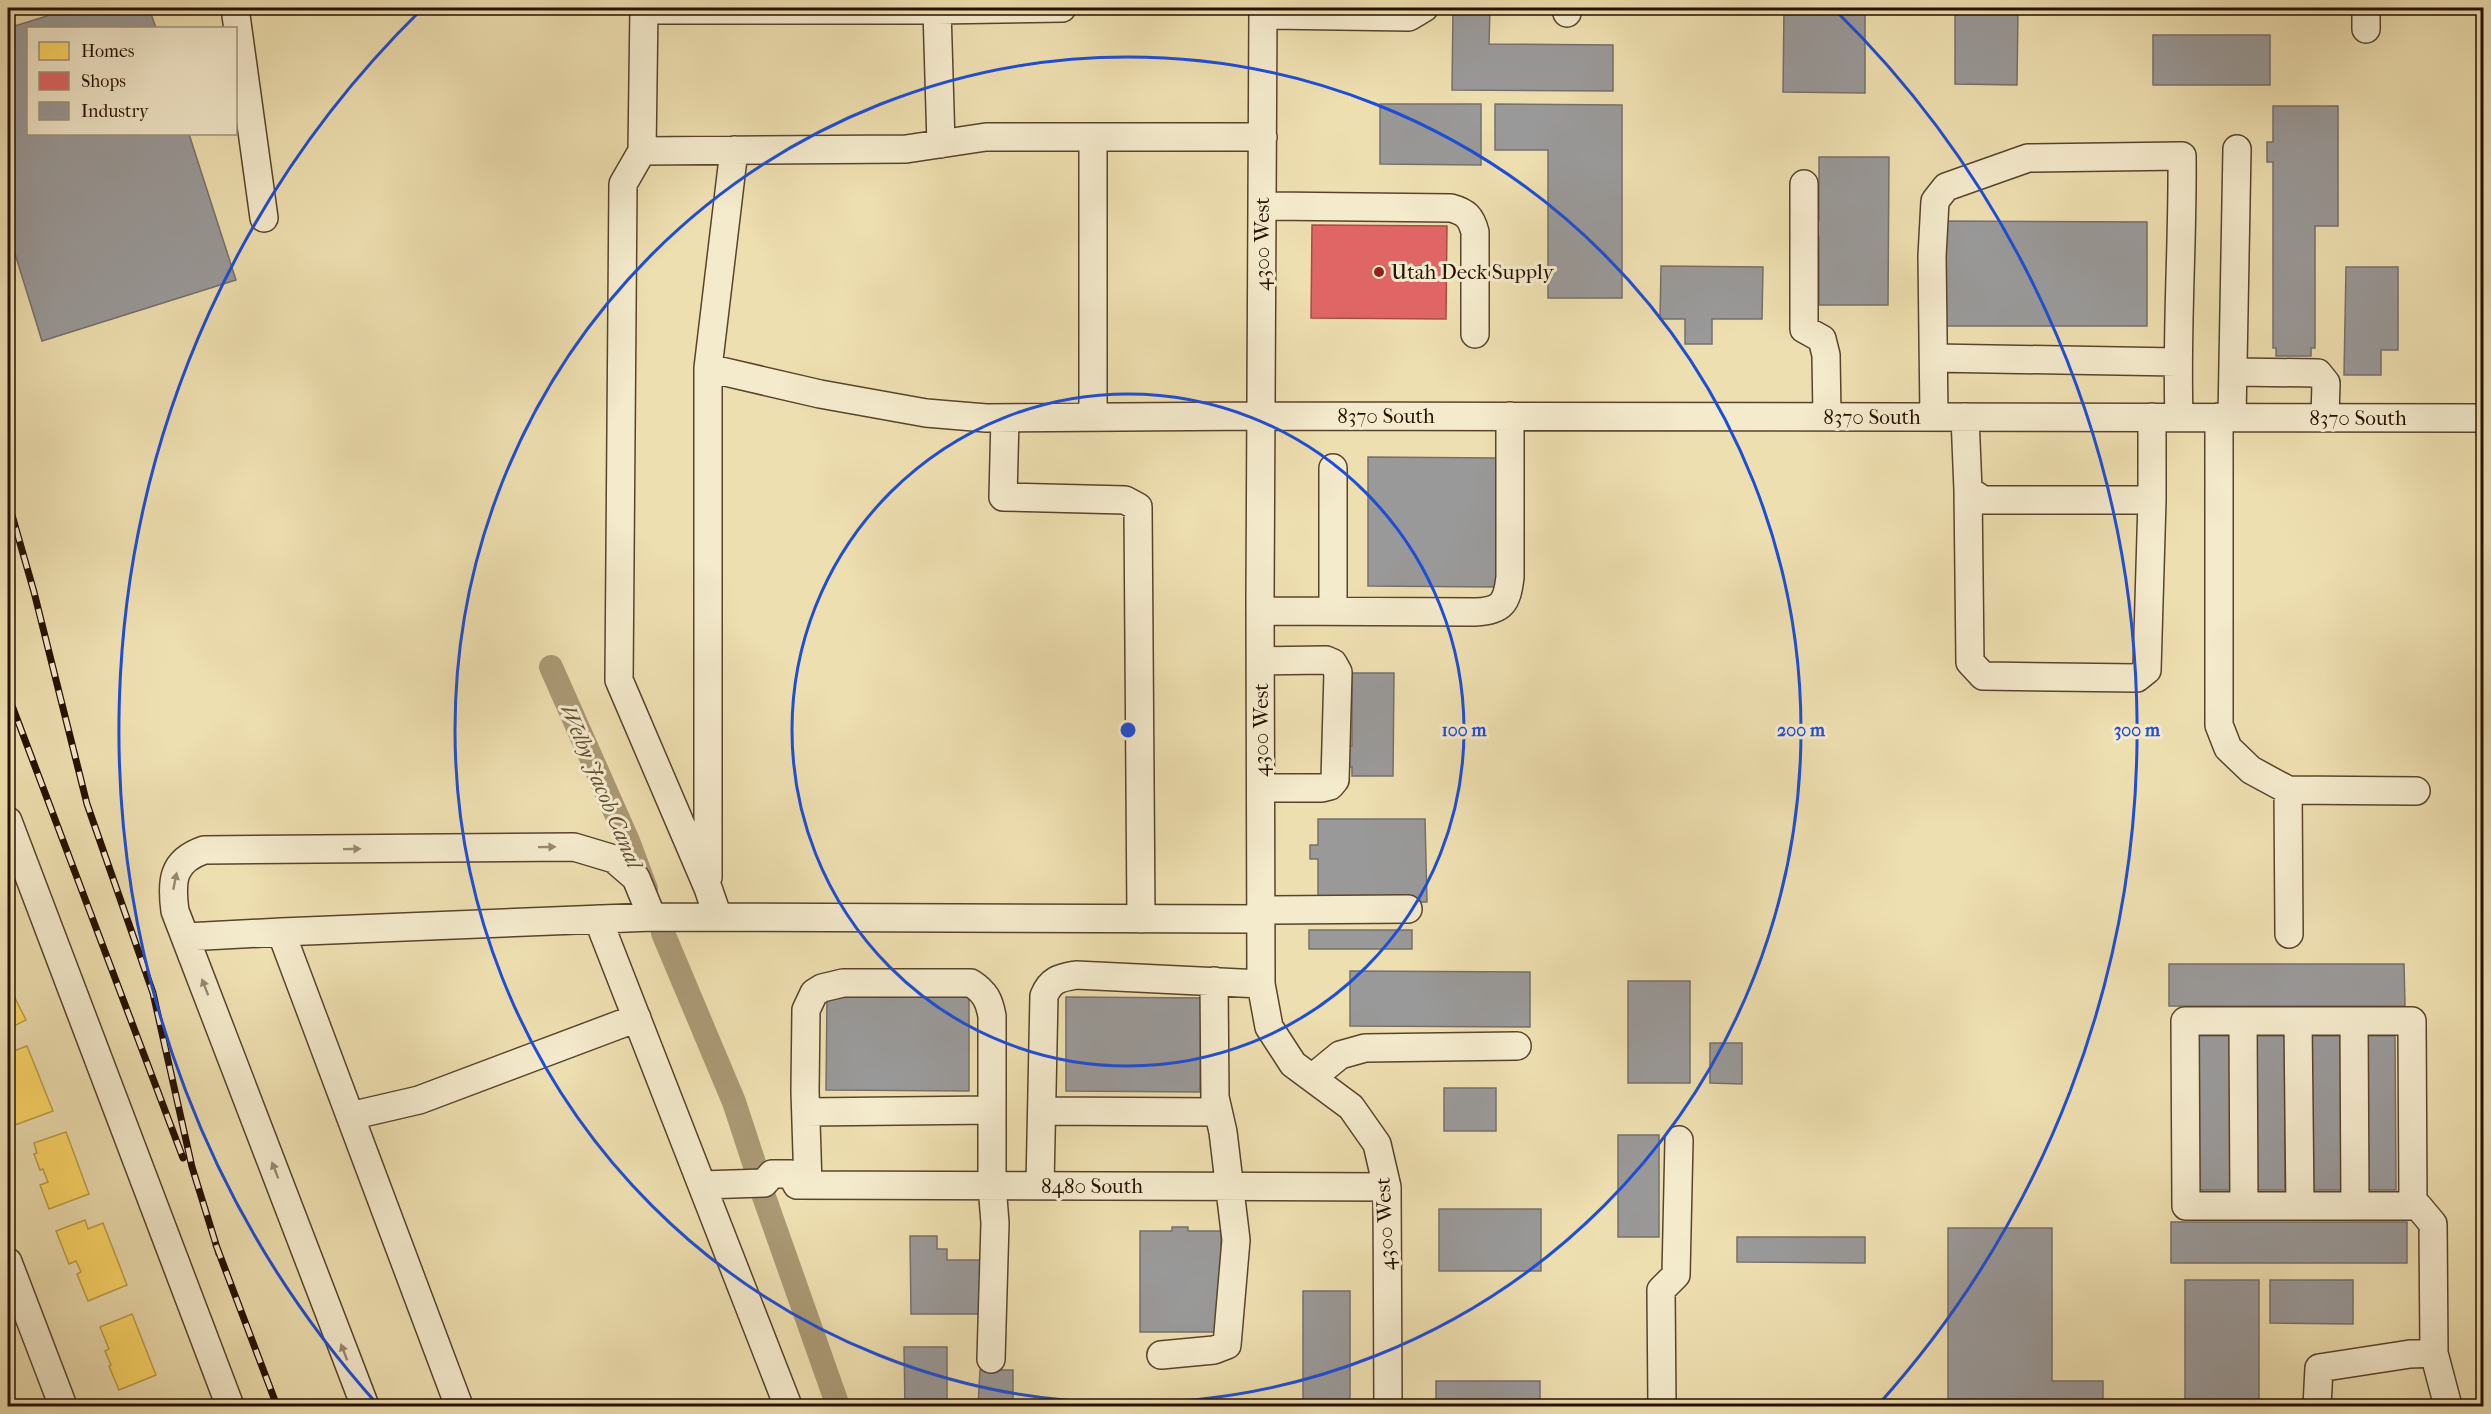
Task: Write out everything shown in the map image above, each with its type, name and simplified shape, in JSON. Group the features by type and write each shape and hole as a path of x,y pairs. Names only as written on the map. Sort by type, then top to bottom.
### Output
{"street":[{"path":"235,8 264,218"},
{"path":"718,917 708,888 619,680 622,184 642,151 644,9 1062,8"},
{"path":"1263,11 1409,17 1424,8"},
{"path":"937,10 941,144"},
{"name":"4300 West","path":"1263,11 1261,984 1269,1027 1293,1064 1351,1107 1377,1144 1387,1187 1388,1407"},
{"path":"642,151 906,148 986,137 1263,137"},
{"path":"1093,137 1093,417"},
{"path":"2237,149 2233,372 2226,417 2219,725 2228,748 2236,756 2251,770 2288,790 2416,791"},
{"path":"708,888 708,368 734,150"},
{"path":"1934,417 1932,256 1935,201 1946,187 2028,158 2181,156 2183,220 2177,362 2179,417"},
{"path":"1804,184 1804,329 1822,339 1827,417"},
{"path":"1263,206 1451,208 1462,211 1471,218 1475,232 1475,334"},
{"path":"1934,358 2177,362"},
{"name":"8370 South","path":"708,368 820,394 926,413 1005,418 1261,416 2484,418"},
{"path":"2233,372 2318,373 2326,383 2325,417"},
{"path":"1260,611 1475,612 1493,611 1500,606 1508,594 1510,577 1510,416"},
{"path":"1965,417 1970,662 1983,676 2137,678 2147,670 2152,417"},
{"path":"1005,418 1003,497 1125,500 1138,507 1141,919"},
{"path":"1333,468 1333,611"},
{"path":"1968,490 1983,500 2152,500"},
{"path":"1260,661 1326,660 1333,663 1338,672 1335,780 1330,786 1322,788 1261,788"},
{"path":"2288,790 2289,934"},
{"path":"8,821 230,1407"},
{"path":"365,1407 175,911 172,887 177,868 189,855 204,850 574,847 614,859 636,878 652,917"},
{"path":"186,937 652,917 1141,919 1408,909"},
{"path":"598,919 788,1407"},
{"path":"281,932 459,1407"},
{"path":"1040,1185 1044,996 1048,986 1056,979 1076,975 1261,984"},
{"path":"1161,1355 1214,1350 1227,1345 1236,1240 1215,1097 1214,981"},
{"path":"803,1185 808,1002 814,993 822,988 843,983 971,983 982,990 989,1000 992,1016 992,1185 995,1224 991,1359"},
{"path":"350,1116 419,1100 637,1018"},
{"path":"2413,1206 2412,1021 2185,1021 2186,1206 2244,1206 2300,1206 2355,1206 2413,1206 2418,1206 2433,1224 2434,1353 2448,1407"},
{"path":"2243,1021 2244,1206"},
{"path":"2298,1021 2300,1206"},
{"path":"2354,1021 2355,1206"},
{"path":"1312,1078 1340,1055 1365,1048 1517,1046"},
{"path":"806,1112 992,1110"},
{"path":"1042,1111 1218,1112"},
{"path":"1662,1407 1660,1290 1676,1275 1679,1140"},
{"path":"702,1185 764,1183 772,1174 791,1174 803,1185"},
{"name":"8480 South","path":"803,1185 1387,1187"},
{"path":"9,1268 63,1407"},
{"path":"2317,1407 2319,1368 2410,1354 2434,1353"}],"building: Homes":[{"path":"8,984 26,1020 8,1029"},
{"path":"27,1046 53,1111 15,1125 8,1107 8,1098 12,1097 8,1089 8,1053"},
{"path":"66,1132 89,1194 49,1209 40,1185 48,1182 34,1154 37,1153 34,1143"},
{"path":"85,1220 88,1229 103,1223 127,1285 88,1301 77,1274 81,1272 76,1261 69,1264 56,1231"},
{"path":"132,1314 156,1375 119,1390 109,1366 111,1365 105,1351 109,1349 100,1327"}],"building: Shops":[{"name":"Utah Deck Supply","path":"1312,225 1447,226 1446,319 1311,318"}],"building: Industry":[{"path":"44,8 149,8 156,27 27,27 27,135 189,135 236,280 42,341 8,231 8,28 47,16"},
{"path":"1453,8 1490,8 1489,44 1613,45 1613,91 1452,90"},
{"path":"1784,8 1865,8 1865,93 1783,92"},
{"path":"1955,8 2018,8 2017,85 1955,84"},
{"path":"2481,8 2484,8 2484,81 2481,81"},
{"path":"2153,35 2270,35 2270,85 2153,85"},
{"path":"1380,104 1481,104 1481,165 1380,164"},
{"path":"1495,104 1622,105 1622,298 1548,298 1548,150 1495,150"},
{"path":"2273,106 2338,106 2338,226 2315,226 2315,348 2311,348 2311,356 2276,356 2276,348 2273,348 2273,162 2267,162 2267,142 2273,142"},
{"path":"1819,157 1889,157 1888,305 1819,305 1819,237 1815,237 1815,220 1819,220"},
{"path":"1940,221 2147,222 2147,326 1939,326"},
{"path":"1661,266 1763,267 1762,319 1712,319 1712,344 1685,344 1685,319 1660,319"},
{"path":"2346,267 2398,267 2398,350 2381,350 2381,375 2344,375"},
{"path":"1368,457 1498,458 1497,587 1368,586"},
{"path":"1352,673 1394,673 1393,776 1352,776 1352,767 1345,767 1345,745 1352,746"},
{"path":"1318,819 1425,819 1427,902 1318,902 1318,859 1310,859 1310,845 1318,845"},
{"path":"1309,930 1412,930 1412,949 1309,949"},
{"path":"2169,964 2404,964 2405,1006 2169,1006"},
{"path":"1350,971 1530,972 1530,1027 1350,1026"},
{"path":"1628,981 1690,981 1690,1083 1628,1083"},
{"path":"827,997 969,997 969,1091 826,1090"},
{"path":"1066,997 1201,998 1200,1092 1066,1091"},
{"path":"2198,1036 2230,1036 2230,1190 2199,1190"},
{"path":"2254,1036 2285,1036 2285,1190 2254,1190"},
{"path":"2310,1036 2341,1036 2341,1190 2310,1190"},
{"path":"2365,1036 2395,1036 2396,1190 2365,1190"},
{"path":"1710,1043 1742,1043 1742,1084 1710,1083"},
{"path":"1444,1088 1496,1088 1496,1131 1444,1131"},
{"path":"1618,1135 1659,1135 1659,1237 1618,1237"},
{"path":"1439,1209 1541,1209 1541,1271 1439,1271"},
{"path":"2171,1222 2407,1222 2407,1263 2171,1263"},
{"path":"1172,1227 1188,1227 1188,1231 1221,1231 1221,1332 1140,1332 1140,1231 1172,1231"},
{"path":"1948,1228 2052,1228 2052,1381 2103,1381 2103,1406 1948,1406"},
{"path":"910,1236 937,1236 937,1249 947,1249 947,1260 984,1260 984,1314 911,1314"},
{"path":"1737,1237 1865,1237 1865,1263 1737,1262"},
{"path":"2185,1280 2259,1280 2259,1406 2185,1406"},
{"path":"2270,1280 2353,1280 2353,1324 2270,1323"},
{"path":"1303,1291 1350,1291 1350,1405 1303,1405"},
{"path":"904,1347 947,1347 947,1406 905,1406"},
{"path":"980,1370 1013,1370 1013,1406 978,1406"},
{"path":"1436,1381 1540,1381 1540,1406 1436,1406"}],"waterway":[{"name":"Welby Jacob Canal","path":"551,667 628,841 646,889"},
{"name":"Welby Jacob Canal","path":"663,933 734,1102 754,1163"},
{"name":"Welby Jacob Canal","path":"762,1191 838,1406"}],"railway":[{"path":"8,501 34,592 87,804 153,993 192,1167 219,1254"},
{"path":"8,695 183,1158"},
{"path":"216,1245 277,1406"}],"place":[{"name":"Utah Deck Supply","path":"1379,272"}]}
